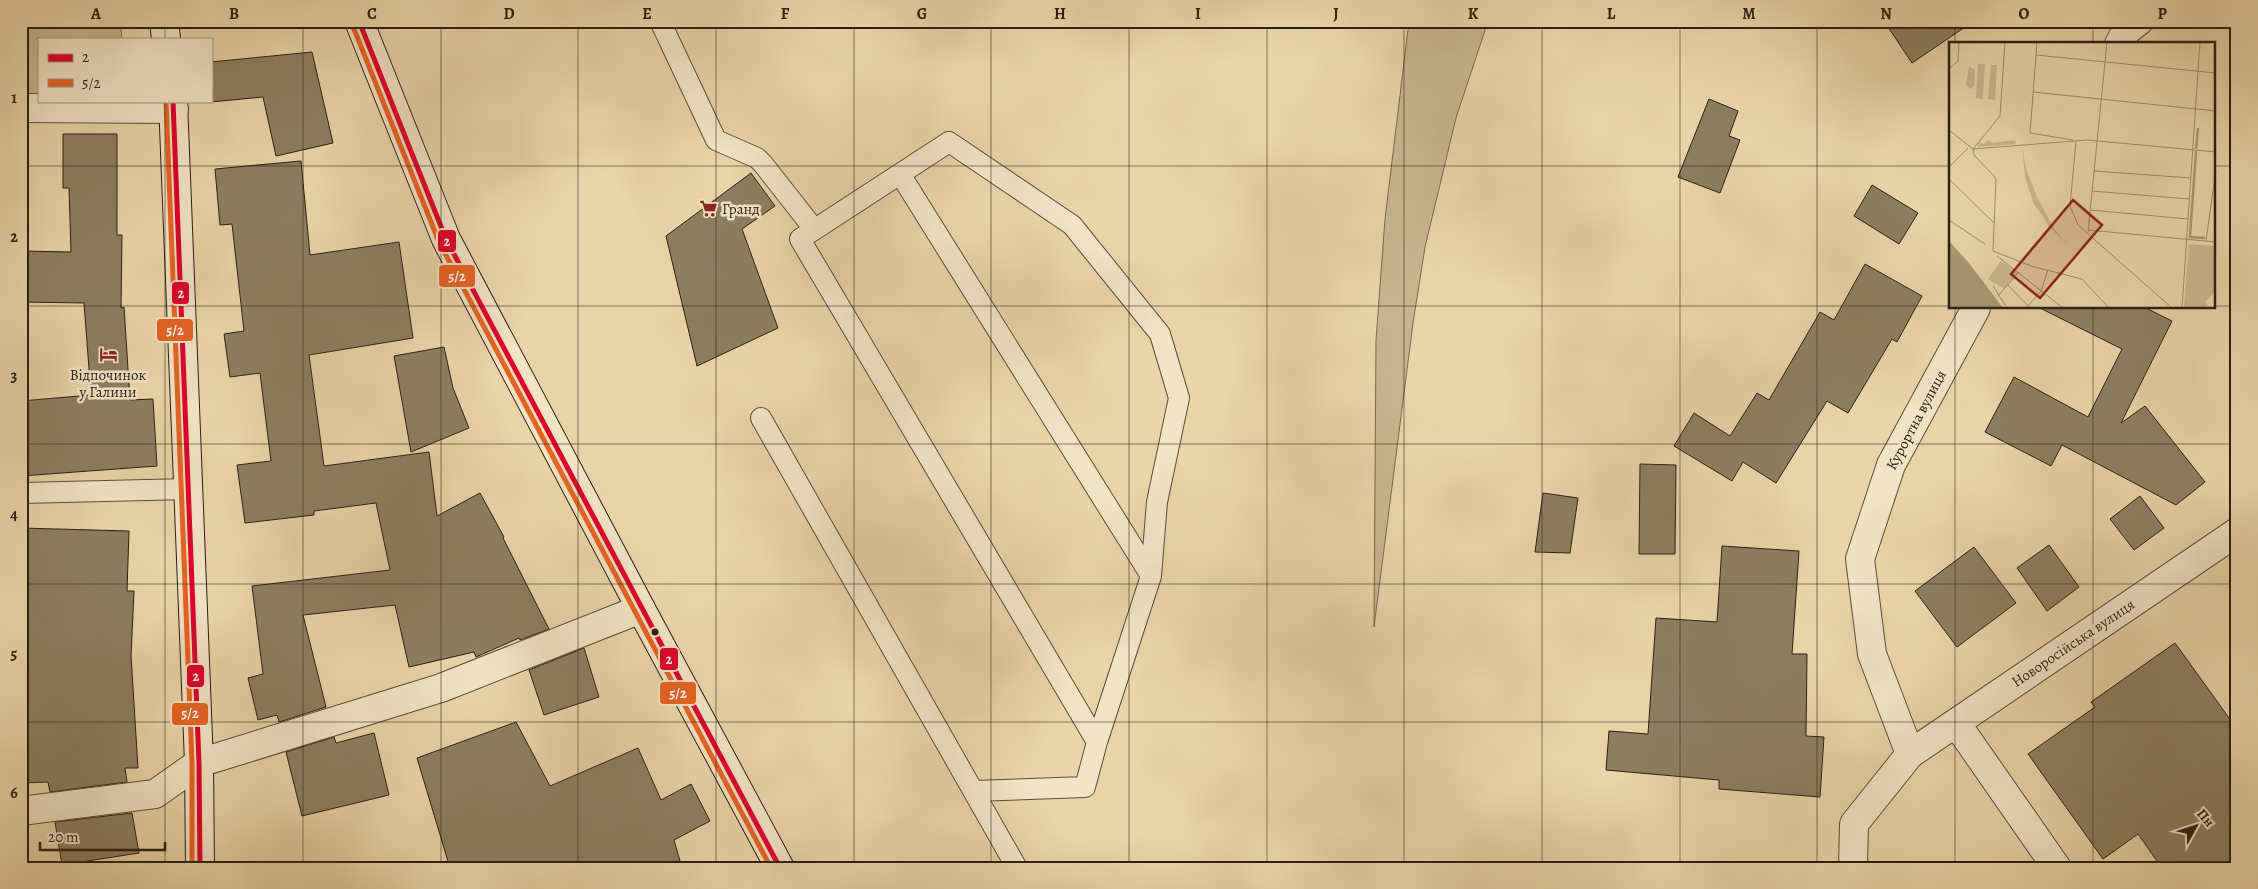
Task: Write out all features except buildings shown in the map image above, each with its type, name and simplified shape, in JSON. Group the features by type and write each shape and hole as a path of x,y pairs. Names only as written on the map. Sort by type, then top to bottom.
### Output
{"street":[{"path":"164,21 166,38"},
{"path":"358,21 446,239 780,868"},
{"path":"2119,42 2126,31 2139,21"},
{"path":"21,108 173,105 200,763 200,868"},
{"name":"Курортна вулиця","path":"1910,754 1872,654 1860,559 1891,465 1975,309"},
{"name":"Новоросійська вулиця","path":"1910,754 2237,532"},
{"path":"21,811 155,794 200,763 441,688 641,609"},
{"path":"1956,723 2057,868"},
{"path":"1853,868 1854,824 1910,754"}],"lane":[{"path":"660,21 716,140 757,158 814,229"},
{"path":"974,791 1086,787 1097,742 1151,576 1157,502 1179,398 1160,334 1072,225 949,142 800,239 1097,742"},
{"path":"900,174 1151,576"},
{"path":"761,418 1017,868"},
{"path":"21,493 189,489"}],"shaded area":[{"path":"21,21 120,21 122,38 38,38 38,101 21,101"},
{"path":"1409,21 1488,21 1456,118 1425,247 1413,323 1374,627 1376,340 1385,219"}],"transit line":[{"name":"2","path":"359,21 446,239 780,868"},
{"name":"5/2","path":"352,24 439,242 771,868"},
{"name":"5/2","path":"166,102 192,763 192,868"},
{"name":"2","path":"173,102 199,763 200,868"}],"place":[{"name":"Гранд","path":"708,209"},
{"name":"Відпочинок у Галини","path":"108,354"}]}
